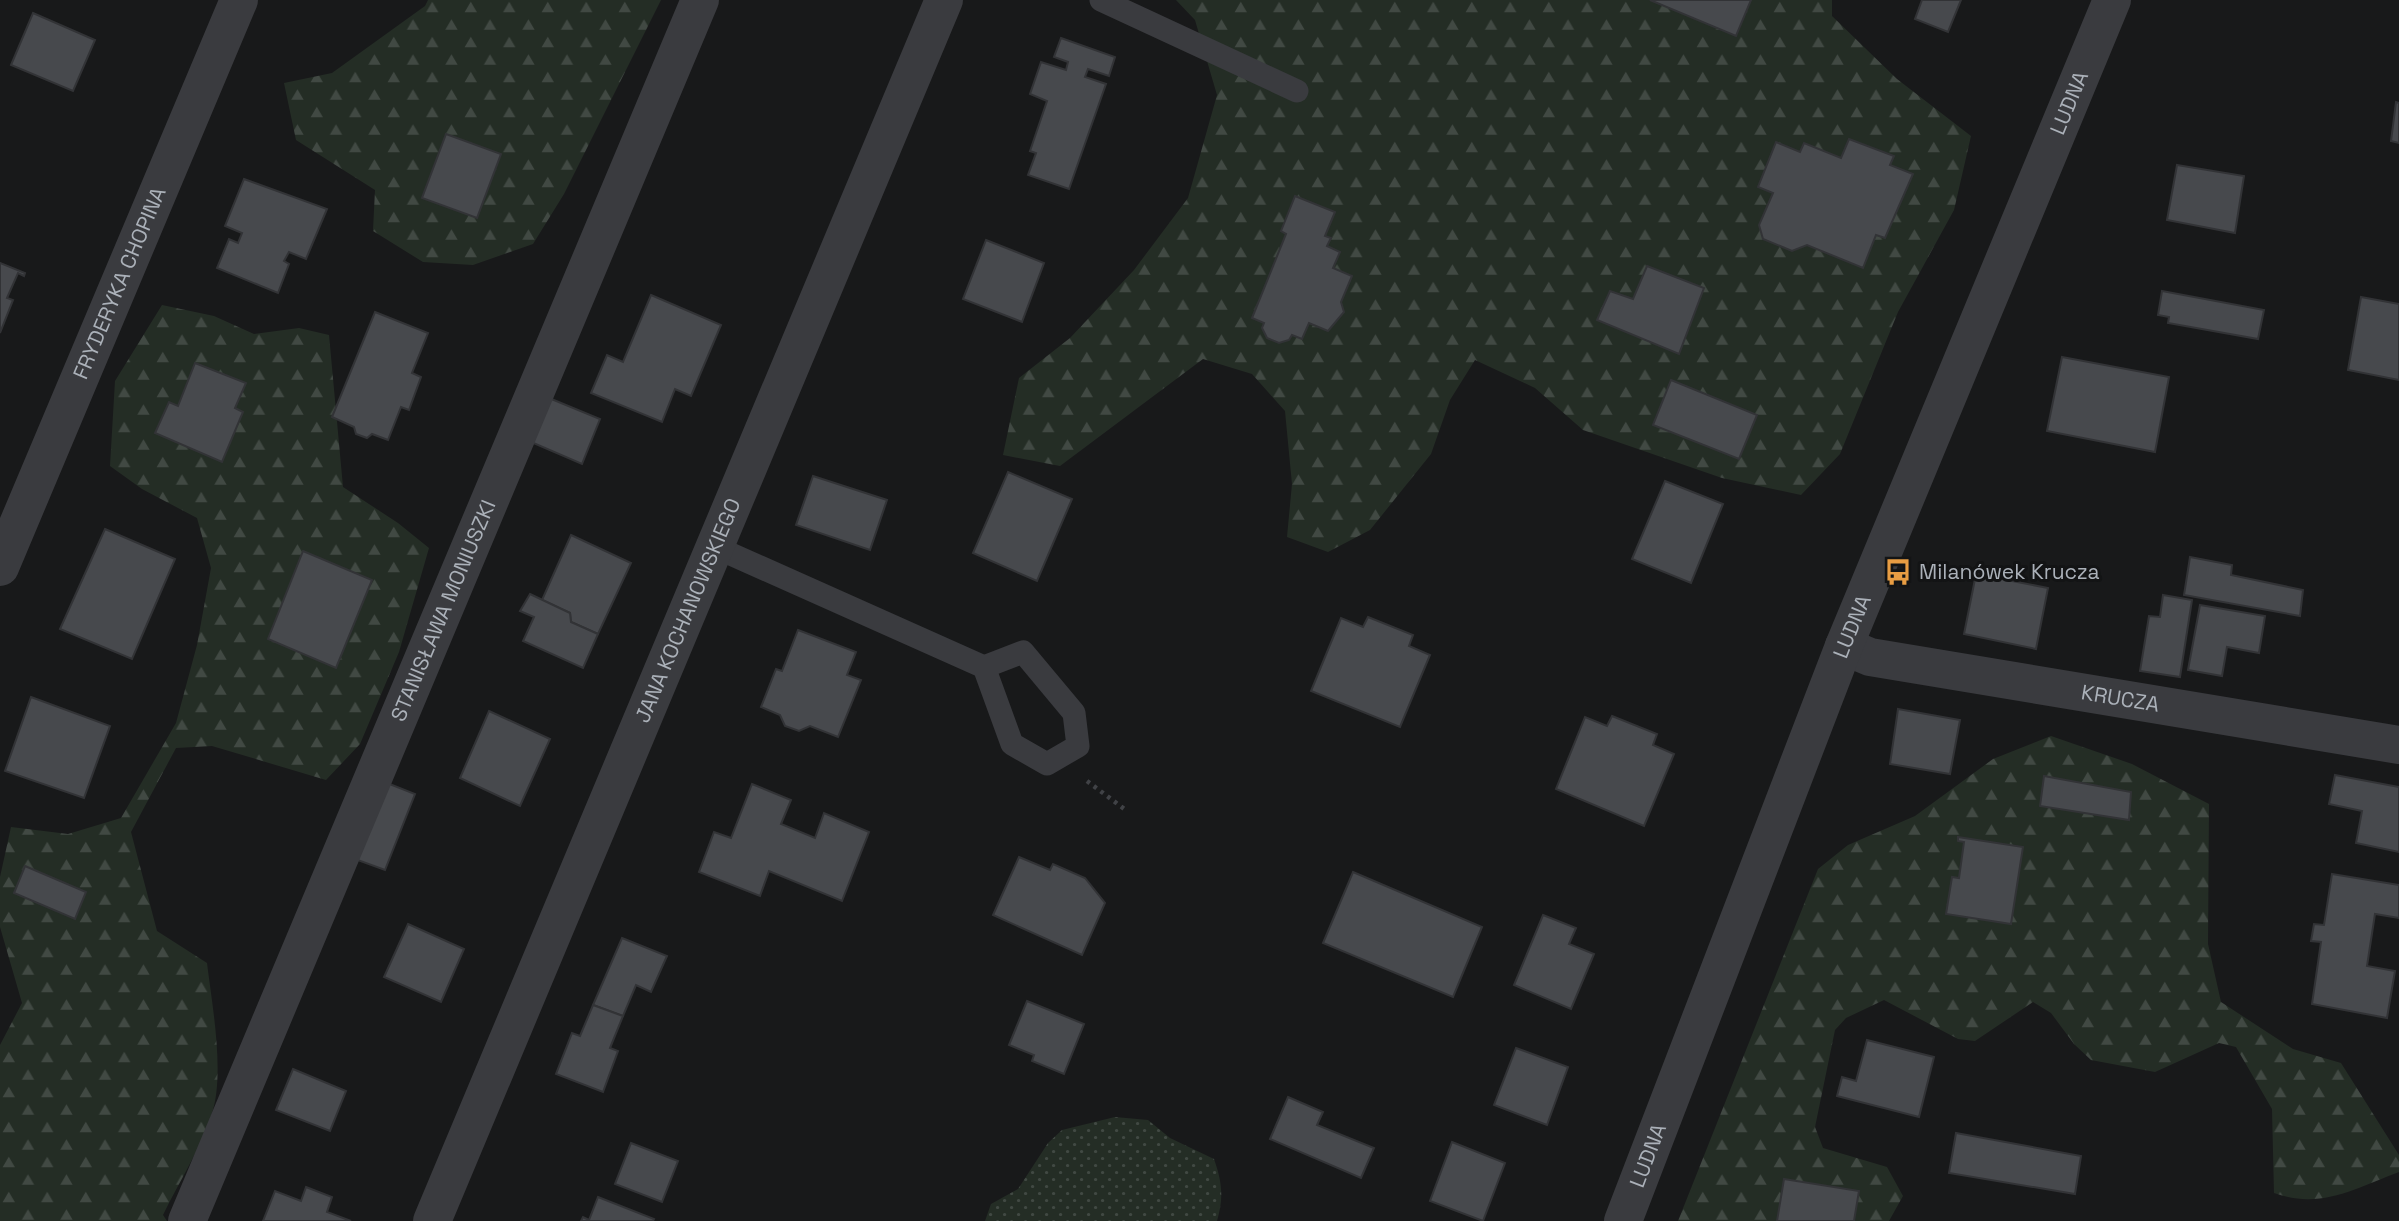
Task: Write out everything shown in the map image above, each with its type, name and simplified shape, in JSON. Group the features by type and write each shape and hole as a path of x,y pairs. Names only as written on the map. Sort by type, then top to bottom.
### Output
{"street":[{"name":"FRYDERYKA CHOPINA","path":"0,567 239,0"},
{"name":"STANISŁAWA MONIUSZKI","path":"187,1221 700,0"},
{"name":"JANA KOCHANOWSKIEGO","path":"432,1221 944,0"},
{"name":"LUDNA","path":"1623,1221 1844,646 2112,0"},
{"name":"KRUCZA","path":"1844,646 1870,657 2399,745"}],"lane":[{"path":"1101,0 1297,91"},
{"path":"715,547 750,566 984,667 1023,652 1074,713 1078,746 1047,764 1012,744 984,667"}],"path":[{"path":"1061,757 1079,775 1127,811"}],"green space":[{"path":"428,0 661,0 564,194 533,244 473,265 423,262 373,231 375,190 296,140 284,83 332,73 425,6"},
{"path":"1176,0 1832,0 1832,16 1897,79 1971,136 1954,210 1898,312 1840,454 1801,495 1722,478 1583,430 1535,388 1475,360 1450,400 1431,454 1370,530 1328,552 1287,537 1292,484 1285,411 1252,374 1203,359 1060,466 1003,455 1019,378 1070,338 1134,270 1188,198 1217,95 1195,20"},
{"path":"162,305 214,316 254,334 299,328 329,335 343,487 398,523 429,548 399,652 360,744 326,780 212,746 176,748 131,832 157,931 207,963 216,1039 217,1079 212,1113 196,1152 163,1215 167,1221 0,1221 0,1045 22,1003 0,927 0,877 11,827 68,834 121,818 176,723 197,645 211,568 197,518 142,489 110,466 115,381"},
{"path":"2051,736 2132,764 2209,804 2208,944 2221,1002 2293,1049 2341,1063 2399,1155 2399,1172 2353,1190 2323,1198 2291,1198 2274,1193 2272,1109 2236,1047 2219,1043 2155,1072 2091,1060 2074,1044 2051,1013 2033,1002 1975,1041 1958,1039 1884,1000 1846,1018 1835,1030 1815,1127 1823,1148 1887,1167 1903,1196 1889,1221 1678,1221 1818,869 1848,845 1915,816 1993,759"},
{"path":"1115,1117 1148,1120 1170,1138 1214,1159 1221,1190 1217,1221 985,1221 991,1204 1018,1189 1048,1143 1062,1130"}],"building":[{"path":"1650,0 1751,0 1736,36"},
{"path":"1922,0 1961,0 1948,32 1915,19"},
{"path":"33,13 95,40 73,91 11,65"},
{"path":"1061,38 1115,57 1109,76 1088,69 1085,77 1106,84 1069,189 1028,175 1036,153 1030,151 1047,101 1030,94 1041,62 1066,70 1068,62 1054,57"},
{"path":"2396,102 2399,103 2399,143 2391,141"},
{"path":"446,134 501,154 477,218 422,198"},
{"path":"1849,139 1894,156 1890,165 1913,174 1885,238 1876,235 1863,268 1807,245 1792,251 1763,239 1759,225 1773,193 1758,187 1776,142 1800,152 1804,143 1841,158"},
{"path":"2177,165 2244,176 2235,233 2167,220"},
{"path":"244,179 327,209 306,259 289,252 284,261 289,264 278,293 217,268 229,239 238,243 242,233 225,226"},
{"path":"1295,196 1335,212 1325,236 1331,238 1327,246 1340,252 1333,268 1352,276 1341,302 1344,312 1328,331 1309,323 1302,339 1292,335 1289,340 1279,343 1267,338 1262,328 1264,323 1252,318 1286,234 1281,231"},
{"path":"986,240 1044,263 1022,322 963,299"},
{"path":"0,263 25,273 24,276 18,273 7,298 13,300 0,333"},
{"path":"1647,266 1704,288 1679,354 1597,320 1610,291 1633,299"},
{"path":"2162,291 2264,310 2258,339 2168,323 2169,317 2158,315"},
{"path":"651,295 721,325 691,396 675,389 662,422 591,393 607,355 623,362"},
{"path":"2361,297 2399,304 2399,380 2348,370"},
{"path":"375,312 428,333 412,373 421,377 409,410 401,407 388,440 372,434 367,438 356,434 354,427 332,417"},
{"path":"2062,357 2169,377 2155,452 2047,431"},
{"path":"195,363 246,383 235,408 243,412 222,462 155,433 169,402 178,406"},
{"path":"1671,380 1757,415 1739,459 1653,425"},
{"path":"549,398 600,419 582,464 531,442"},
{"path":"1008,472 1072,499 1037,581 973,553"},
{"path":"813,476 887,500 870,550 796,525"},
{"path":"1665,481 1723,504 1691,583 1632,559"},
{"path":"105,529 175,559 132,659 60,629"},
{"path":"571,535 631,563 598,634 571,622 570,613 542,600"},
{"path":"303,551 372,580 336,668 268,639"},
{"path":"2190,557 2232,565 2231,575 2303,590 2300,616 2184,595"},
{"path":"1976,574 2048,588 2036,649 1964,634"},
{"path":"530,594 570,613 571,622 598,634 583,668 523,641 534,617 520,611"},
{"path":"2163,595 2192,600 2180,677 2140,671 2149,616 2160,617"},
{"path":"2200,605 2265,616 2259,653 2227,647 2222,676 2188,670"},
{"path":"1368,617 1413,635 1409,646 1430,655 1400,727 1311,691 1341,618 1363,627"},
{"path":"798,630 856,652 847,675 861,680 838,737 810,726 799,731 785,726 780,715 761,707 776,669 782,671"},
{"path":"31,697 110,726 84,798 5,771"},
{"path":"1898,709 1960,720 1950,774 1890,764"},
{"path":"489,711 550,739 520,806 460,778"},
{"path":"1612,716 1657,734 1653,745 1674,754 1644,826 1556,789 1585,717 1607,726"},
{"path":"2335,775 2399,787 2399,852 2356,843 2362,811 2329,804"},
{"path":"2044,776 2131,792 2129,820 2040,806"},
{"path":"382,781 415,794 385,870 352,858"},
{"path":"752,784 791,800 781,824 815,838 824,813 869,832 842,901 769,871 760,896 699,872 714,832 731,838"},
{"path":"1958,837 2023,847 2011,924 1946,914 1952,877 1959,878 1964,842 1958,841"},
{"path":"1019,857 1050,870 1053,864 1085,878 1105,903 1082,955 993,915"},
{"path":"25,866 86,892 75,919 14,893"},
{"path":"1353,872 1482,927 1453,997 1323,943"},
{"path":"2332,874 2399,885 2399,918 2375,914 2367,966 2395,971 2387,1018 2312,1004 2321,942 2311,941 2314,924 2324,925"},
{"path":"1543,915 1576,928 1569,944 1594,954 1571,1009 1514,985"},
{"path":"408,924 464,949 441,1002 384,977"},
{"path":"622,938 667,956 651,992 636,985 623,1016 593,1005"},
{"path":"1027,1001 1084,1024 1064,1074 1032,1061 1034,1055 1009,1045"},
{"path":"593,1005 623,1016 610,1048 618,1051 603,1092 556,1074 572,1033 580,1036"},
{"path":"1867,1040 1934,1057 1919,1117 1837,1096 1842,1077 1856,1081"},
{"path":"1516,1048 1568,1067 1547,1125 1494,1105"},
{"path":"293,1069 346,1091 330,1131 276,1110"},
{"path":"1288,1097 1323,1112 1317,1125 1374,1148 1361,1178 1270,1139"},
{"path":"1956,1133 2081,1156 2075,1194 1949,1173"},
{"path":"1452,1142 1505,1163 1483,1221 1430,1201"},
{"path":"631,1143 678,1161 662,1202 615,1184"},
{"path":"1784,1179 1859,1191 1854,1221 1777,1221"},
{"path":"306,1187 332,1197 327,1212 351,1221 263,1221 275,1191 301,1201"},
{"path":"598,1197 654,1219 581,1221 583,1217 589,1220"}],"place":[{"name":"Milanówek Krucza","path":"1898,572"}]}
